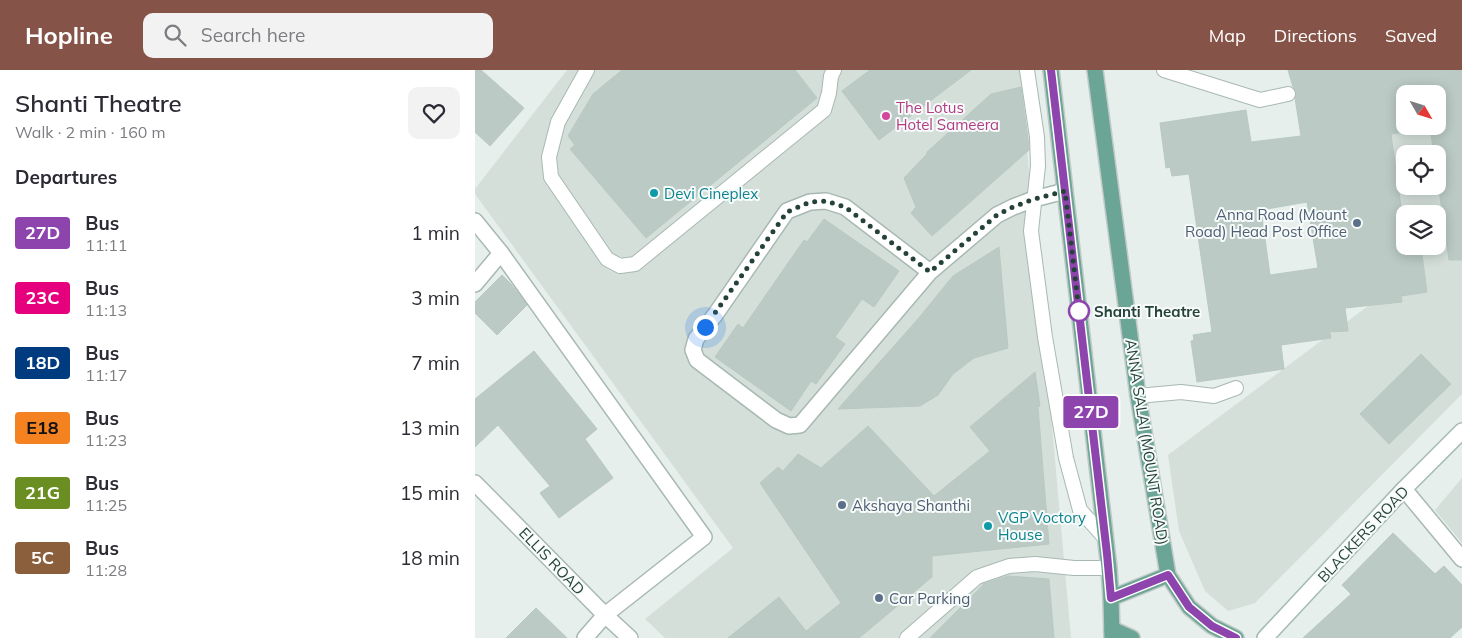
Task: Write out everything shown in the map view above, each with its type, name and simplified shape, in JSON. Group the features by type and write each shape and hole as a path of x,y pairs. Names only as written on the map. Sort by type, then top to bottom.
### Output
{"main road":[{"path":"1051,70 1106,539 1112,633 1132,638"},
{"name":"ANNA SALAI (MOUNT ROAD)","path":"1095,70 1138,396 1168,575"},
{"path":"1111,598 1168,575 1189,607 1212,626 1236,638"}],"street":[{"path":"930,272 845,207 826,201 810,202 787,212 696,339 693,350 697,360 776,420 789,426 800,425 930,272 997,215 1034,199 1065,191"},
{"path":"475,221 501,253 704,537 605,615 585,638"},
{"path":"475,284 501,253"},
{"name":"BLACKERS ROAD","path":"1265,638 1462,431"},
{"name":"ELLIS ROAD","path":"477,490 629,638"},
{"path":"1404,490 1462,559"}],"lane":[{"path":"587,70 559,122 549,157 551,178 607,259 620,266 635,264 824,110 834,70"},
{"path":"1027,70 1037,137 1037,166 1031,231 1045,337 1067,458 1080,510 1106,539"},
{"path":"1163,70 1260,100 1288,94"},
{"path":"1138,396 1181,392 1214,396 1235,388"},
{"path":"907,638 977,577 1009,566 1035,564 1074,568 1109,568"}],"shaded area":[{"path":"567,70 1020,70 1071,638 665,638 645,619 733,548 475,194 475,189"},
{"path":"1376,70 1462,70 1462,394 1255,603 1228,611 1205,591 1179,531 1168,455 1407,277 1404,255 1446,255 1446,205 1396,205"},
{"path":"1462,478 1462,543 1435,510"}],"building":[{"path":"475,70 481,70 524,108 490,146 475,132"},
{"name":"Devi Cineplex","path":"622,70 795,70 817,98 646,238 570,149 575,145 568,136 593,94"},
{"name":"The Lotus Hotel Sameera","path":"870,70 971,70 879,140 842,91"},
{"name":"Anna Road (Mount Road) Head Post Office","path":"1288,70 1462,70 1462,260 1449,260 1446,239 1446,205 1441,205 1440,195 1446,195 1446,145 1433,145 1431,135 1446,135 1446,85 1396,85 1396,133 1391,134 1396,170 1396,195 1399,195 1401,205 1396,205 1396,255 1422,255 1427,292 1401,296 1402,302 1345,308 1348,331 1330,332 1331,338 1281,345 1284,369 1197,382 1191,341 1194,340 1193,335 1212,332 1189,174 1172,176 1170,167 1166,168 1160,123 1246,110 1251,142 1301,136 1295,98 1297,93 1293,87","holes":["1307,202 1318,268 1270,275 1261,210"]},
{"path":"1021,87 1029,150 932,236 911,213 916,207 904,178 927,152 991,94"},
{"path":"824,219 899,271 874,307 862,299 835,337 845,344 816,384 811,381 791,411 715,357 738,324 743,328 804,240 807,242"},
{"path":"999,247 1008,348 974,358 953,374 938,395 920,406 838,409 918,319 953,276"},
{"path":"502,275 527,305 497,335 475,313 475,302"},
{"path":"534,351 597,429 585,439 613,478 559,518 540,493 550,486 498,425 475,447 475,399"},
{"path":"1421,354 1451,384 1389,444 1360,414"},
{"path":"1035,372 1040,406 1038,407 1049,544 932,556 932,577 859,638 728,638 779,597 806,631 841,603 760,483 778,467 783,471 798,454 821,468 868,426 934,496 990,451 970,427"},
{"path":"1393,533 1435,574 1444,566 1462,585 1462,627 1450,638 1303,638 1351,594 1342,585"},
{"path":"1008,576 1049,579 1054,638 930,638 983,584"},
{"path":"536,608 567,638 506,638"}],"bus line":[{"name":"27D","path":"1051,70 1111,598 1168,575 1189,607 1212,626 1236,638"}],"place":[{"name":"The Lotus Hotel Sameera","path":"886,116"},
{"name":"Devi Cineplex","path":"654,193"},
{"name":"Anna Road (Mount Road) Head Post Office","path":"1357,223"},
{"name":"Shanti Theatre","path":"1079,311"},
{"name":"Akshaya Shanthi","path":"842,505"},
{"name":"VGP Voctory House","path":"988,526"},
{"name":"Car Parking","path":"879,598"}],"route":[{"path":"705,327 787,212 810,202 826,201 845,207 930,272 997,215 1034,199 1065,191 1079,311"}]}
